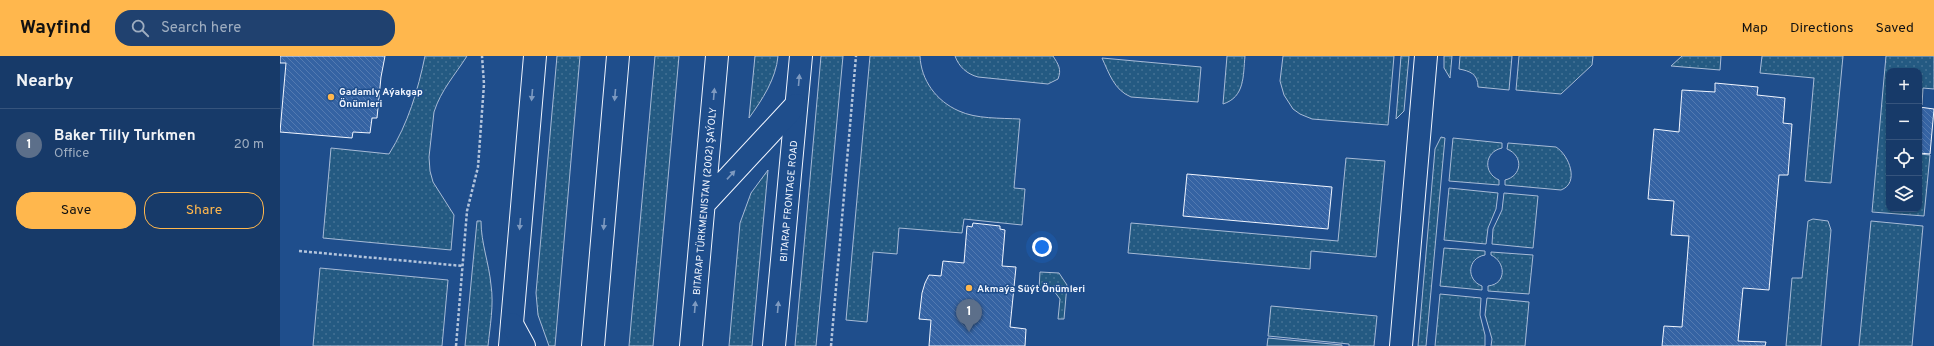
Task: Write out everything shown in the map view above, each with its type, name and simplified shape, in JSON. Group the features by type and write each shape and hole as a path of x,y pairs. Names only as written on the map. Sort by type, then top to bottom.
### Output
{"street":[{"path":"510,346 535,56"},
{"path":"593,346 618,56"},
{"name":"BITARAP TÜRKMENISTAN (2002) ŞAÝOLY","path":"691,346 717,56"},
{"name":"BITARAP FRONTAGE ROAD","path":"774,346 801,56"},
{"path":"1401,346 1426,56"},
{"path":"704,204 796,105"},
{"path":"512,324 524,346"}],"path":[{"path":"456,346 467,212 478,166 484,84 482,56"},
{"path":"831,346 856,56"},
{"path":"299,251 463,266"}],"shaded area":[{"path":"425,56 467,56 444,90 437,104 434,112 429,157 430,171 433,182 454,215 451,250 323,238 331,148 389,154 402,131 412,106"},
{"path":"557,56 580,56 555,346 549,346 538,315 536,293"},
{"path":"655,56 679,56 653,346 629,346"},
{"path":"755,56 778,56 777,65 771,81 763,97 749,118"},
{"path":"821,56 843,56 816,346 795,346"},
{"path":"870,56 920,56 923,73 931,89 943,102 966,114 989,118 1020,119 1014,188 1025,189 1022,225 964,219 962,233 899,228 897,254 873,252 867,322 846,320"},
{"path":"955,56 1053,56 1060,72 1058,79 1048,84 978,77 964,70"},
{"path":"1227,56 1245,56 1242,85 1230,101 1223,104"},
{"path":"1283,56 1394,56 1388,125 1312,119 1300,114 1293,109 1284,95 1280,81"},
{"path":"1401,56 1409,56 1404,111 1396,119"},
{"path":"1444,56 1452,56 1450,78 1444,68"},
{"path":"1460,56 1512,56 1509,90 1478,87 1477,79 1473,74 1459,69"},
{"path":"1519,56 1593,56 1592,65 1561,94 1516,90"},
{"path":"1682,56 1721,56 1720,70 1671,66"},
{"path":"1762,56 1843,56 1831,183 1805,181 1814,78 1760,73"},
{"path":"1886,56 1934,56 1934,89 1923,88 1922,105 1922,68 1886,68 1886,212 1922,212 1922,154 1930,155 1924,216 1872,212"},
{"path":"1102,58 1201,67 1198,102 1131,97 1116,86"},
{"path":"1441,137 1445,138 1426,346 1418,346 1435,149"},
{"path":"1453,138 1502,143 1502,148 1496,150 1492,154 1488,163 1490,173 1499,180 1499,185 1449,181"},
{"path":"1508,143 1556,147 1565,156 1570,169 1570,181 1567,186 1561,190 1505,185 1505,180 1511,178 1515,174 1519,166 1516,156 1507,149"},
{"path":"1346,158 1385,161 1376,257 1311,251 1310,269 1128,253 1131,223 1338,241"},
{"path":"768,170 752,346 729,346 740,223 751,193"},
{"path":"1449,188 1498,193 1496,209 1488,228 1486,244 1444,240"},
{"path":"1504,193 1538,196 1533,248 1492,244 1493,229 1502,210"},
{"path":"1813,219 1828,221 1831,230 1821,346 1786,346 1792,278 1802,278 1808,221"},
{"path":"477,221 481,221 482,237 490,277 492,293 491,316 488,346 465,346"},
{"path":"1871,221 1923,226 1912,346 1859,346"},
{"path":"1444,248 1485,251 1485,255 1475,260 1471,269 1473,279 1482,286 1482,290 1440,286"},
{"path":"1491,252 1533,255 1529,294 1488,291 1488,286 1499,281 1502,272 1500,263 1491,255"},
{"path":"320,268 448,280 442,346 313,346"},
{"path":"1040,272 1059,273 1067,285 1064,319 1058,319 1060,299 1054,291 1039,289"},
{"path":"1440,294 1481,298 1480,315 1485,335 1485,346 1435,346"},
{"path":"1487,298 1529,302 1525,346 1491,346 1492,339 1485,315"},
{"path":"1271,306 1377,316 1374,346 1349,346 1349,344 1268,336"},
{"path":"1268,338 1342,345 1342,346 1267,346"}],"building":[{"name":"Gadamly Aýakgap Önümleri","path":"280,56 385,56 381,77 377,118 372,118 370,133 353,132 352,138 280,132 286,63 280,63"},
{"path":"1715,83 1758,87 1757,95 1785,98 1783,123 1792,124 1788,175 1779,175 1769,290 1743,288 1738,341 1766,342 1765,346 1662,346 1664,326 1682,327 1689,236 1671,235 1674,201 1648,199 1654,129 1679,132 1682,90 1715,92"},
{"path":"1922,107 1934,109 1930,154 1922,153"},
{"path":"1187,174 1332,187 1328,229 1183,216"},
{"name":"Akmaýa Süýt Önümleri","path":"973,223 1000,226 1000,229 1005,230 1002,266 1016,267 1010,327 1026,329 1025,346 929,346 931,320 919,319 922,293 925,283 929,275 941,276 943,261 964,263 967,226 972,227"}],"place":[{"name":"Gadamly Aýakgap Önümleri","path":"331,97"},
{"name":"Akmaýa Süýt Önümleri","path":"969,288"},
{"name":"Baker Tilly Turkmen","path":"969,332"}]}
